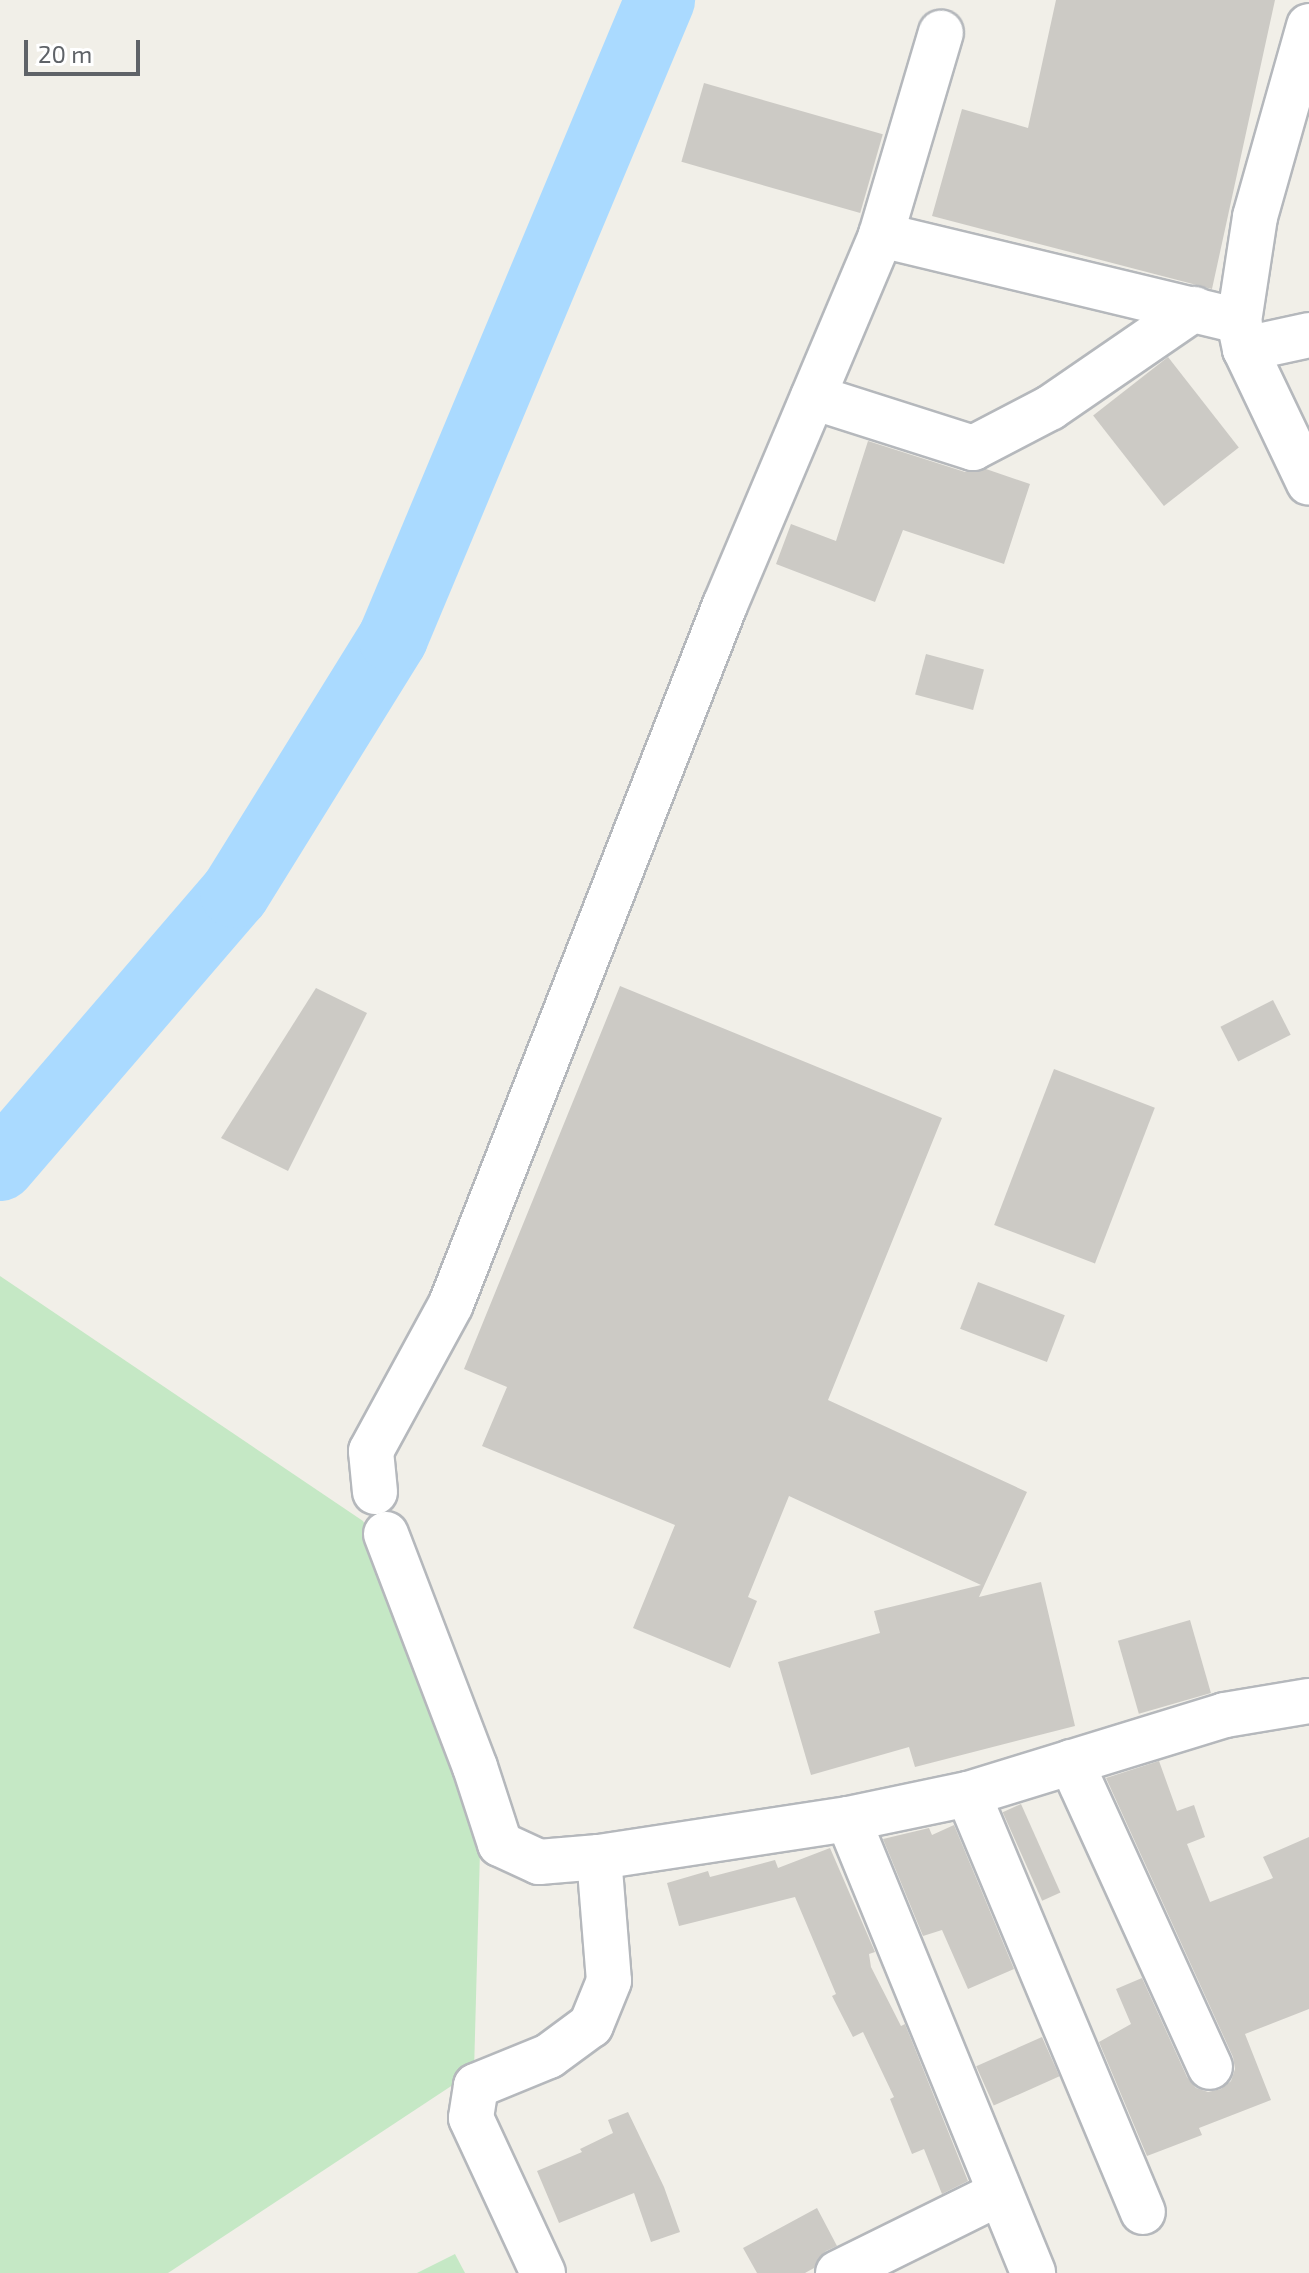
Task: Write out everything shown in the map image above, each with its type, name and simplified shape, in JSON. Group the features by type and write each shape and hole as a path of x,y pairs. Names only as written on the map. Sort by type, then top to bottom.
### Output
{"street":[{"path":"1309,26 1255,217 1242,335 1309,483"},
{"path":"375,1492 371,1451 451,1304 725,605 881,235 941,33"},
{"path":"881,235 1194,309 1242,335 1309,335"},
{"path":"813,397 973,448 1050,408 1194,309"},
{"path":"386,1534 475,1767 500,1844 539,1862 599,1857 848,1819 968,1794 1225,1715 1309,1701"},
{"path":"1071,1762 1210,2067"},
{"path":"968,1794 1143,2212"},
{"path":"848,1819 998,2194 1033,2273"},
{"path":"543,2273 471,2118 476,2086 549,2056 591,2025 609,1981 599,1857"},
{"path":"838,2273 998,2194"}],"green space":[{"path":"0,1276 363,1521 431,1648 480,1851 474,2071 168,2273 0,2273"},
{"path":"455,2254 465,2273 417,2273"}],"building":[{"path":"1056,0 1275,0 1212,289 932,216 962,109 1028,128"},
{"path":"704,83 883,134 860,213 681,162"},
{"path":"1168,357 1239,448 1164,506 1093,415"},
{"path":"868,441 965,472 986,469 1030,484 1004,564 903,530 875,602 776,564 791,524 836,541"},
{"path":"926,654 984,670 973,710 915,695"},
{"path":"620,986 942,1118 828,1400 1027,1492 979,1597 1041,1582 1075,1726 915,1767 909,1747 811,1775 778,1662 880,1633 874,1611 981,1585 789,1496 748,1597 757,1601 730,1668 633,1628 675,1525 482,1446 507,1387 464,1369"},
{"path":"316,988 367,1013 288,1171 221,1138"},
{"path":"1273,1000 1291,1035 1238,1062 1220,1027"},
{"path":"1054,1069 1155,1108 1095,1264 994,1225"},
{"path":"978,1282 1065,1315 1047,1362 960,1329"},
{"path":"1190,1620 1211,1693 1139,1714 1118,1641"},
{"path":"1159,1761 1177,1811 1194,1805 1205,1837 1187,1844 1210,1902 1273,1878 1263,1857 1309,1837 1309,2009 1245,2034 1271,2100 1199,2128 1202,2135 1147,2156 1099,2042 1131,2024 1116,1989 1142,1978 1187,2077 1196,2088 1208,2092 1221,2089 1231,2081 1235,2069 1233,2057 1106,1778"},
{"path":"1021,1804 1060,1893 1042,1901 1003,1812"},
{"path":"954,1825 1014,1969 968,1989 942,1930 923,1936 883,1839 929,1828 932,1835"},
{"path":"830,1848 875,1952 869,1954 871,1967 901,2026 905,2024 968,2181 942,2194 924,2149 912,2154 890,2099 894,2097 863,2032 853,2037 832,1996 836,1994 795,1897 679,1926 667,1883 708,1871 710,1877 775,1860 778,1868"},
{"path":"1042,2037 1059,2076 994,2106 976,2066"},
{"path":"628,2112 664,2187 680,2232 651,2242 634,2193 559,2223 537,2171 582,2152 580,2149 613,2133 608,2120"},
{"path":"817,2208 837,2246 826,2251 814,2268 805,2273 757,2273 743,2248"}],"waterway":[{"path":"0,1166 235,893 393,638 660,0"}]}
